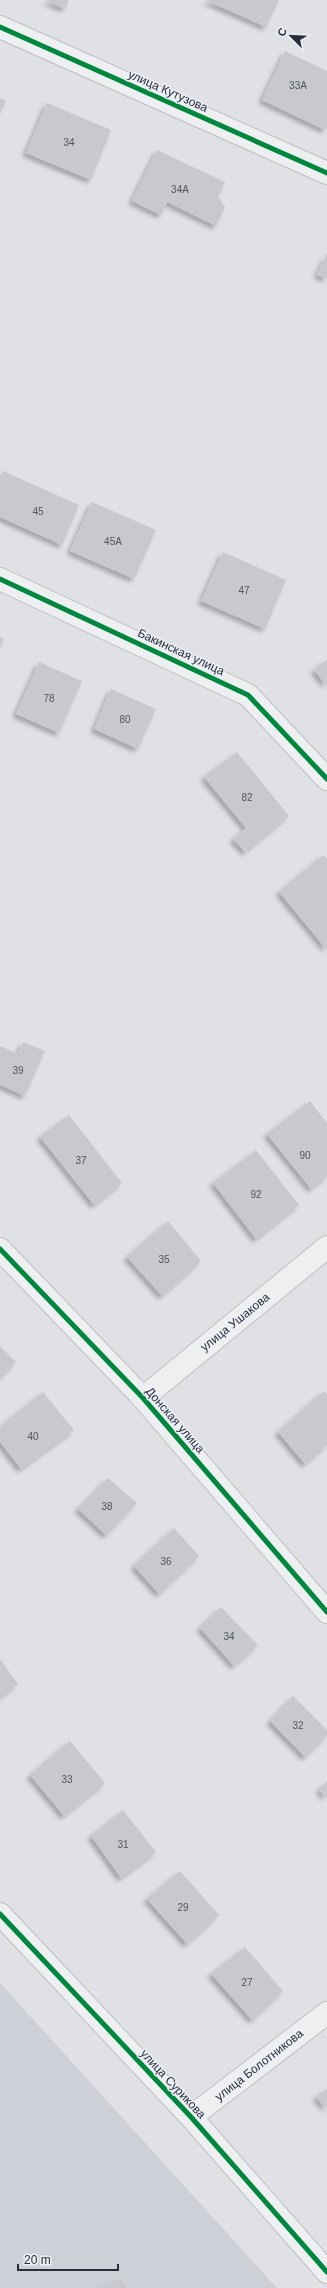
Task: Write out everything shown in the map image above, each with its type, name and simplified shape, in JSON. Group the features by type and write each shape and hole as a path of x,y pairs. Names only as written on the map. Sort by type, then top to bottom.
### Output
{"street":[{"name":"улица Кутузова","path":"0,27 327,173"},
{"name":"Бакинская улица","path":"0,579 248,695 327,779"},
{"name":"улица Ушакова","path":"143,1398 327,1247"},
{"name":"Донская улица","path":"0,1249 143,1398 327,1612"},
{"name":"улица Сурикова","path":"0,1914 191,2118 327,2272"},
{"name":"улица Болотникова","path":"191,2118 327,2012"}],"shaded area":[{"path":"0,1983 277,2288 0,2288"}],"building":[{"path":"45,0 69,0 65,9"},
{"path":"205,0 279,0 266,27"},
{"path":"285,51 327,71 327,126 325,130 262,100"},
{"path":"0,98 6,101 0,113"},
{"path":"47,103 111,130 91,180 26,153"},
{"path":"157,150 225,182 218,197 225,207 216,226 167,202 161,215 132,201"},
{"path":"327,253 327,279 317,275"},
{"path":"3,471 79,505 62,545 0,517 0,479"},
{"path":"92,502 156,530 134,579 70,551"},
{"path":"223,552 286,580 265,629 201,601"},
{"path":"0,637 4,639 0,648"},
{"path":"327,659 327,686 314,670"},
{"path":"39,662 82,681 59,733 16,714"},
{"path":"111,689 156,709 138,749 94,729"},
{"path":"237,752 289,816 245,852 233,839 246,828 204,777"},
{"path":"323,855 327,859 327,950 279,892"},
{"path":"23,1042 45,1051 25,1096 0,1085 0,1046 18,1054"},
{"path":"310,1101 327,1123 327,1176 311,1189 267,1134"},
{"path":"69,1115 122,1183 94,1205 40,1137"},
{"path":"256,1150 299,1205 256,1239 213,1183"},
{"path":"168,1221 201,1261 162,1296 127,1257"},
{"path":"0,1346 16,1362 0,1378"},
{"path":"324,1391 327,1395 327,1445 305,1464 278,1432"},
{"path":"43,1392 74,1430 21,1469 0,1442 0,1427"},
{"path":"108,1478 137,1503 106,1535 78,1509"},
{"path":"174,1528 199,1556 159,1594 134,1566"},
{"path":"221,1607 258,1645 234,1666 200,1628"},
{"path":"0,1659 18,1684 0,1698"},
{"path":"293,1696 327,1730 327,1735 305,1757 270,1721"},
{"path":"70,1741 105,1783 64,1816 30,1775"},
{"path":"327,1781 327,1798 319,1790"},
{"path":"123,1810 156,1852 121,1878 91,1836"},
{"path":"180,1871 219,1915 187,1944 147,1899"},
{"path":"245,1947 283,1991 252,2020 211,1974"},
{"path":"327,2088 327,2109 316,2097"},
{"path":"122,2279 126,2288 100,2288"}],"cycle path":[{"path":"0,27 327,173"},
{"path":"0,579 248,695 327,779"},
{"path":"0,1249 143,1398 327,1612"},
{"path":"0,1914 191,2117 327,2272"}]}
